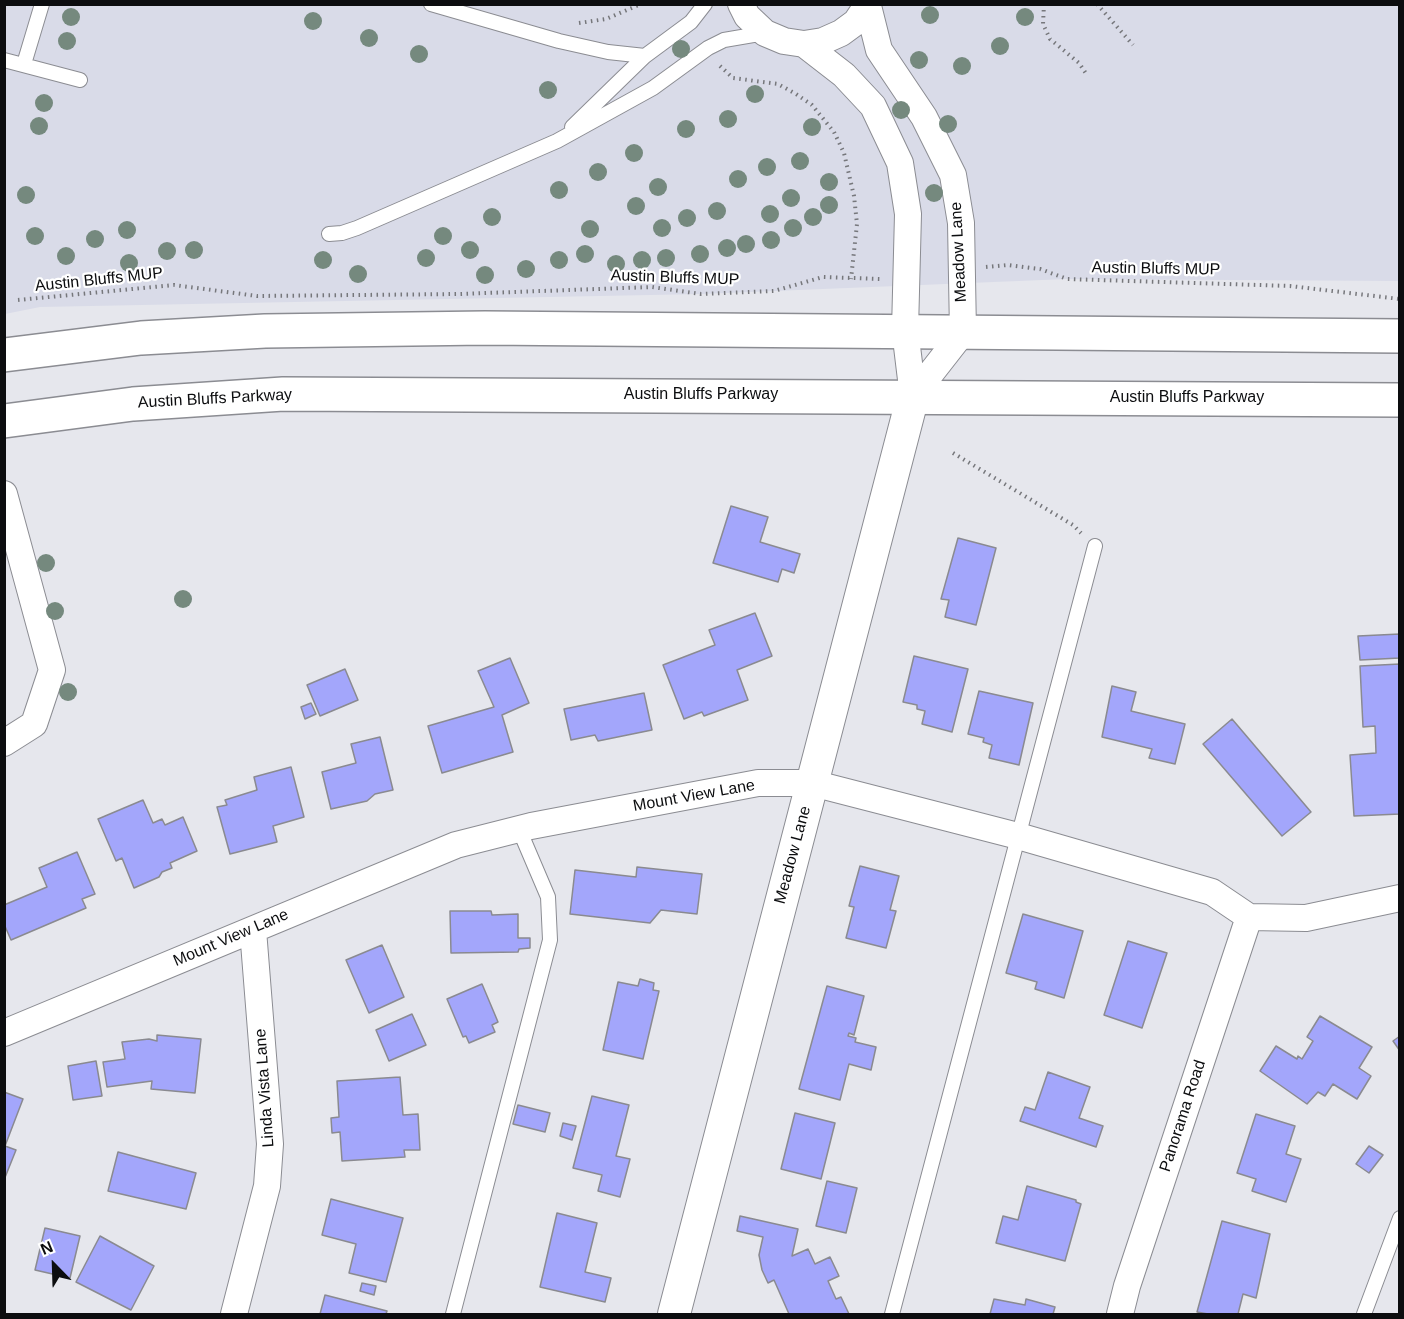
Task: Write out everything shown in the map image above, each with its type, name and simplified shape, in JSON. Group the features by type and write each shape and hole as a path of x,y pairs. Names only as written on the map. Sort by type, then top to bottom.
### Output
{"main road":[{"path":"4,356 141,338 265,331 485,328 1400,336"},
{"name":"Austin Bluffs Parkway","path":"4,421 133,404 283,394 1400,400"}],"street":[{"path":"741,4 747,16 765,33 784,41 804,44 823,41 841,33 856,22 868,5"},
{"name":"Meadow Lane","path":"868,5 879,50 924,117 953,176 961,223 963,332 913,396"},
{"name":"Meadow Lane","path":"674,1314 913,396 905,330 909,276 906,190 900,163 873,106 857,88 804,44"},
{"path":"4,494 52,670 34,724 4,743"},
{"name":"Mount View Lane","path":"4,1033 456,845 519,829 758,783 812,783 1018,836 1212,892 1249,917"},
{"path":"1249,917 1306,918 1400,898"},
{"name":"Panorama Road","path":"1120,1314 1127,1286 1249,917"},
{"name":"Linda Vista Lane","path":"234,1314 267,1186 270,1144 253,930"}],"lane":[{"path":"24,64 42,4"},
{"path":"431,4 559,41 608,52 645,56"},
{"path":"557,141 645,56 691,22 705,4"},
{"path":"329,234 357,228 557,141 653,88 708,48 724,40 765,33"},
{"path":"4,60 80,80"},
{"path":"892,1314 1095,546"},
{"path":"453,1314 550,939 548,897 519,829"},
{"path":"1364,1314 1400,1218"}],"path":[{"path":"571,22 606,19 641,4"},
{"path":"1044,4 1043,24 1050,39 1079,63 1087,75"},
{"path":"1097,4 1132,45"},
{"path":"717,62 733,78 778,84 796,94 812,105 834,132 844,153 854,196 856,224 851,279"},
{"name":"Austin Bluffs MUP","path":"962,271 1008,265 1040,269 1067,279 1290,286 1400,299"},
{"name":"Austin Bluffs MUP","path":"18,300 174,285 257,296 459,294 652,287 700,294 774,291 823,277 851,279 909,276"},
{"path":"953,453 1073,525 1095,546"}],"shaded area":[{"path":"5,5 1399,5 1399,281 1067,279 701,294 40,307 5,314"}],"building":[{"path":"731,506 768,517 760,542 800,554 794,573 782,569 778,582 713,563"},
{"path":"958,538 996,548 976,625 945,617 949,600 941,599"},
{"path":"755,613 772,656 737,670 748,700 704,716 702,712 684,719 663,665 715,645 709,630"},
{"path":"1400,634 1400,658 1360,660 1358,636"},
{"path":"914,656 968,669 952,732 922,724 925,711 917,709 917,705 903,702"},
{"path":"510,658 529,703 502,715 513,752 442,773 428,726 494,707 478,671"},
{"path":"1400,664 1400,814 1354,816 1350,755 1376,753 1375,726 1363,727 1360,666"},
{"path":"345,669 358,700 320,716 307,685"},
{"path":"1112,686 1136,692 1131,711 1185,724 1175,764 1149,758 1152,749 1102,737"},
{"path":"979,691 1033,703 1019,765 989,758 992,745 983,742 984,738 968,734"},
{"path":"644,693 652,730 598,741 595,735 571,740 564,709"},
{"path":"311,703 316,714 305,719 301,707"},
{"path":"1232,719 1311,812 1282,836 1203,744"},
{"path":"380,737 393,790 375,794 367,801 331,809 322,772 356,763 351,744"},
{"path":"291,767 304,817 273,826 277,842 230,854 217,807 227,805 225,800 257,790 254,777"},
{"path":"143,800 153,823 162,819 165,825 183,817 197,851 170,863 172,868 162,872 159,877 134,888 122,858 116,861 98,819"},
{"path":"77,852 95,894 82,899 86,908 11,940 4,924 4,905 47,887 39,868"},
{"path":"860,866 899,876 890,910 896,911 886,948 846,938 854,907 849,906"},
{"path":"637,867 702,874 697,914 661,910 650,923 570,914 575,870 636,877"},
{"path":"450,911 491,911 492,915 518,914 518,938 530,938 530,948 519,949 518,952 451,953"},
{"path":"1023,914 1083,931 1064,998 1035,989 1037,982 1006,973"},
{"path":"1128,941 1167,953 1142,1028 1104,1015"},
{"path":"382,945 404,997 369,1013 346,960"},
{"path":"640,979 654,983 653,990 659,991 643,1059 603,1050 618,982 638,986"},
{"path":"482,984 498,1022 492,1025 495,1032 469,1043 466,1036 463,1037 447,999"},
{"path":"827,986 864,996 854,1035 849,1033 848,1036 856,1038 855,1042 876,1047 871,1070 849,1064 840,1100 799,1089"},
{"path":"412,1014 426,1045 389,1061 376,1030"},
{"path":"1320,1016 1372,1047 1359,1068 1371,1076 1357,1099 1333,1084 1325,1096 1318,1092 1307,1104 1260,1071 1276,1046 1297,1059 1298,1056 1302,1059 1313,1041 1307,1037"},
{"path":"157,1035 201,1039 195,1093 151,1089 152,1081 107,1087 103,1062 125,1059 122,1042 149,1039 157,1041"},
{"path":"1400,1036 1400,1051 1393,1041"},
{"path":"96,1061 102,1096 73,1100 68,1066"},
{"path":"1048,1072 1090,1087 1079,1118 1103,1126 1096,1147 1020,1121 1025,1107 1035,1110"},
{"path":"400,1077 403,1115 418,1114 420,1150 404,1150 405,1157 342,1161 340,1132 332,1133 331,1118 339,1117 337,1081"},
{"path":"4,1092 23,1099 5,1146 16,1150 4,1180"},
{"path":"592,1096 629,1105 616,1156 630,1159 620,1197 598,1191 602,1175 573,1168"},
{"path":"518,1105 550,1113 545,1132 513,1124"},
{"path":"795,1113 835,1123 821,1179 781,1169"},
{"path":"1256,1114 1295,1126 1286,1154 1301,1159 1286,1202 1252,1191 1256,1179 1237,1173"},
{"path":"563,1123 576,1126 572,1140 560,1136"},
{"path":"1369,1146 1383,1155 1369,1173 1356,1164"},
{"path":"118,1152 196,1173 186,1209 108,1191"},
{"path":"827,1181 857,1188 846,1233 816,1226"},
{"path":"1027,1186 1076,1200 1081,1204 1065,1261 996,1243 1003,1216 1018,1220"},
{"path":"331,1199 403,1218 386,1282 349,1273 356,1244 322,1235"},
{"path":"557,1213 597,1223 585,1272 611,1278 605,1302 540,1287"},
{"path":"740,1216 798,1229 792,1256 808,1249 815,1264 830,1257 839,1276 828,1281 836,1299 841,1297 849,1314 789,1314 774,1280 768,1283 762,1270 759,1255 763,1237 737,1231"},
{"path":"1222,1221 1270,1234 1256,1298 1243,1294 1238,1314 1197,1312"},
{"path":"45,1228 80,1236 70,1278 35,1270"},
{"path":"100,1236 154,1266 131,1310 76,1282"},
{"path":"362,1283 376,1286 374,1295 360,1291"},
{"path":"325,1295 387,1311 386,1314 320,1314"},
{"path":"994,1299 1025,1305 1026,1299 1055,1307 1053,1314 990,1314"}]}
